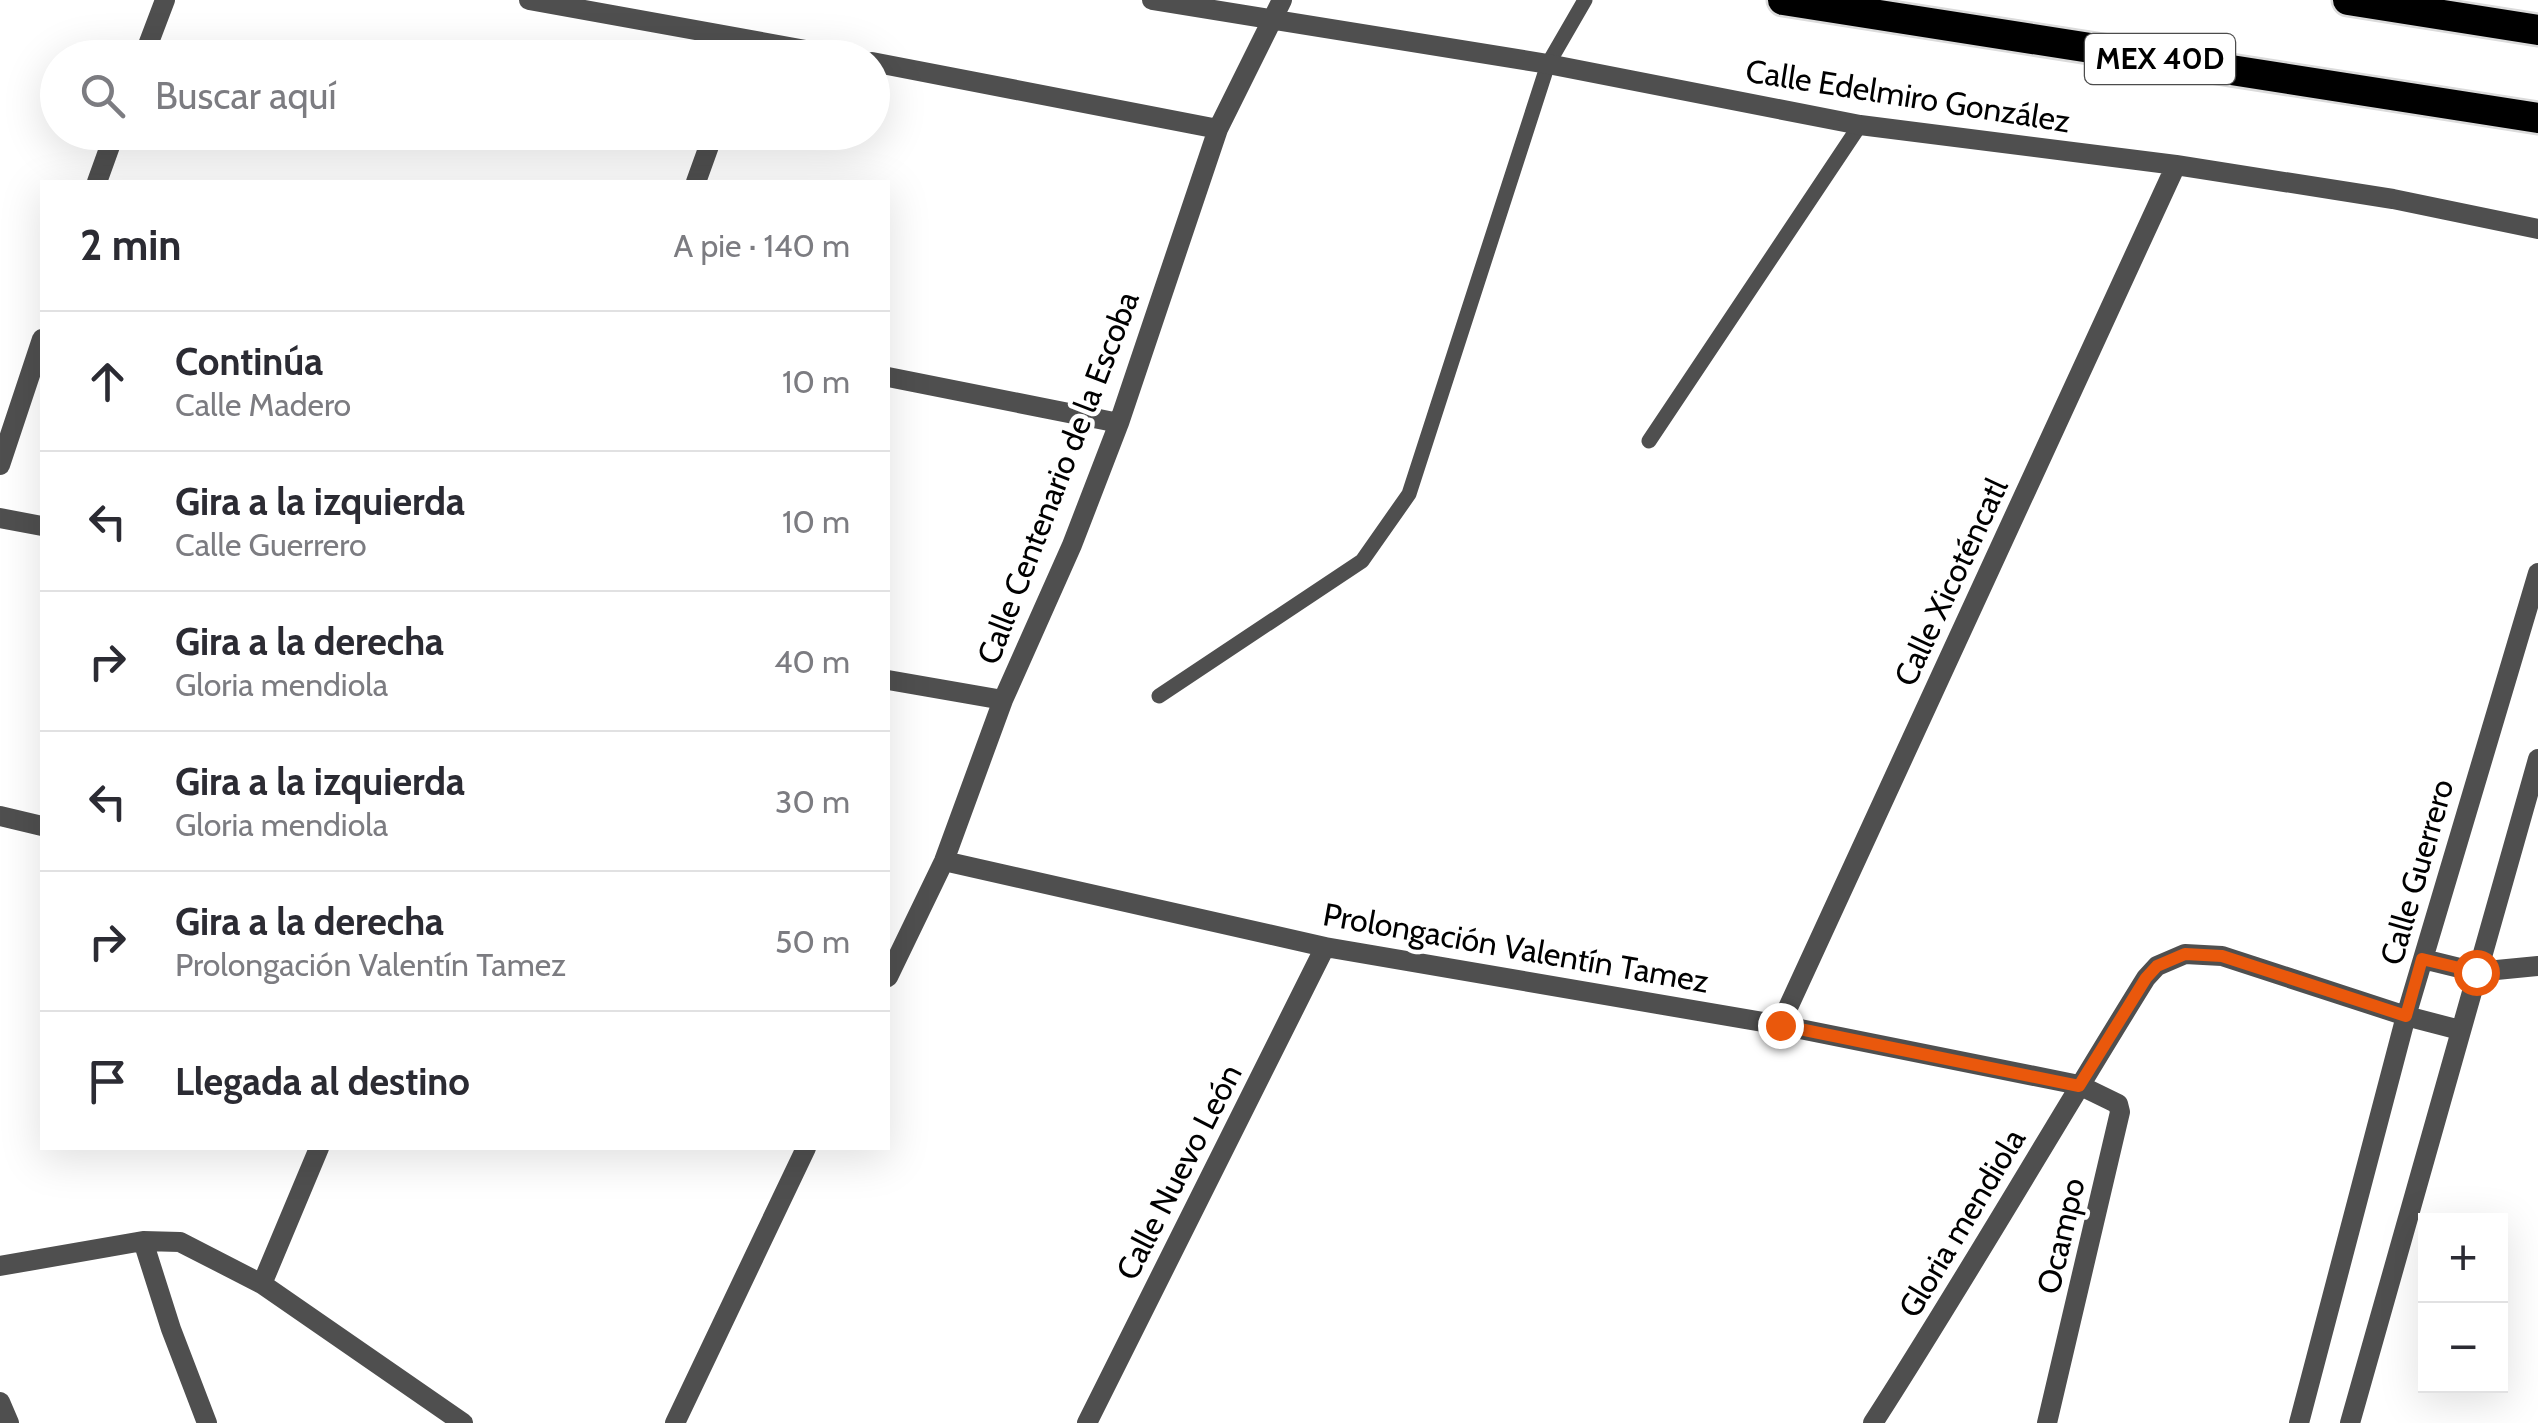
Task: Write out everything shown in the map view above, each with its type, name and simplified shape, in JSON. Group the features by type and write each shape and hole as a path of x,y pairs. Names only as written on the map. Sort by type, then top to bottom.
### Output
{"highway":[{"name":"MEX 40D","path":"1783,0 2538,118"},
{"path":"2348,0 2538,30"}],"street":[{"path":"150,40 165,0"},
{"path":"529,0 710,40"},
{"name":"Calle Edelmiro González","path":"1152,0 1548,64 1860,125 2176,165 2393,199 2538,230"},
{"name":"Calle Centenario de la Escoba","path":"890,967 944,860 1003,700 1072,545 1119,423 1218,128 1282,0"},
{"path":"890,65 1218,128"},
{"path":"97,180 108,150"},
{"path":"697,180 708,150"},
{"name":"Calle Xicoténcatl","path":"1780,1025 2176,165"},
{"path":"0,465 40,345"},
{"path":"890,377 1119,423"},
{"path":"0,518 40,526"},
{"name":"Calle Guerrero","path":"2299,1423 2422,959 2538,573"},
{"path":"890,680 1003,700"},
{"path":"2350,1423 2538,759"},
{"path":"0,816 40,826"},
{"name":"Prolongación Valentín Tamez","path":"944,860 1325,947 1780,1025 2079,1086"},
{"name":"Calle Nuevo León","path":"1087,1423 1325,947"},
{"name":"Gloria mendiola","path":"1872,1423 2157,966 2185,954 2222,956 2460,1030"},
{"path":"2422,959 2476,972 2538,966"},
{"name":"Ocampo","path":"2047,1423 2120,1112 2118,1104 2079,1086"},
{"path":"262,1284 318,1150"},
{"path":"674,1423 805,1150"},
{"path":"143,1241 207,1423"},
{"path":"0,1266 143,1241 180,1242 262,1284 464,1423"},
{"path":"0,1402 9,1423"}],"lane":[{"path":"1159,696 1362,561 1409,494 1548,64 1585,0"},
{"path":"1649,440 1860,125"}],"route":[{"path":"1780,1025 2079,1086 2146,978 2157,966 2185,954 2222,956 2406,1016 2422,959 2476,972"}]}
